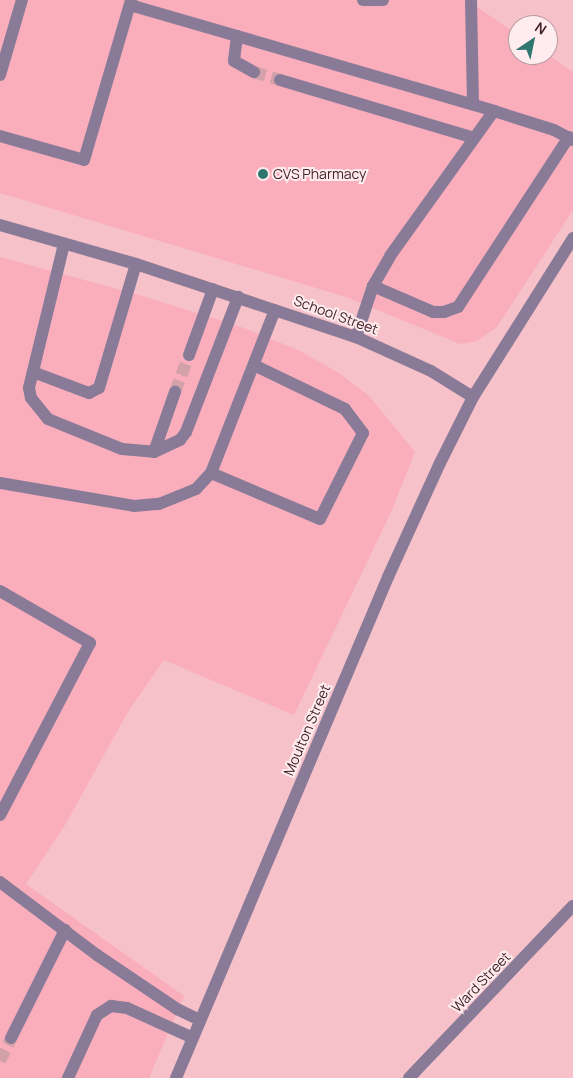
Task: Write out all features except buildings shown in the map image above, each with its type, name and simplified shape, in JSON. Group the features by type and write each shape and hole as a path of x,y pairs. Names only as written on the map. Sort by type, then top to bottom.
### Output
{"street":[{"path":"0,75 22,0"},
{"path":"363,0 383,0"},
{"path":"471,0 473,104"},
{"path":"0,136 84,160 130,2 237,36 494,110 571,138 458,307 444,312 433,312 373,286"},
{"path":"237,36 234,61 254,72"},
{"path":"280,80 474,138"},
{"path":"356,337 373,286 390,256 494,110"},
{"name":"School Street","path":"0,225 136,264 356,337 431,371 473,397"},
{"path":"473,397 573,238"},
{"path":"64,244 29,388 31,398 48,419 122,449 154,452 169,448 186,432 238,297"},
{"path":"33,372 89,393 99,388 136,264"},
{"path":"189,355 213,289"},
{"path":"0,483 142,505 179,498 196,489 211,473 275,310"},
{"path":"211,473 320,519 363,433 345,409 254,365"},
{"path":"154,452 175,392"},
{"name":"Moulton Street","path":"176,1078 388,577 473,397"},
{"path":"0,591 90,643 0,815"},
{"path":"0,882 64,930 177,1009 200,1020"},
{"name":"Ward Street","path":"410,1078 573,906"},
{"path":"11,1038 64,930"},
{"path":"68,1078 97,1015 111,1006 127,1008 193,1038"}],"shaded area":[{"path":"0,0 467,0 508,28 508,65 558,65 558,62 573,72 573,210 497,327 477,341 460,344 346,297 0,193"},
{"path":"0,257 143,296 244,328 298,350 339,373 369,396 415,452 391,512 294,715 164,660 129,710 65,825 26,884 184,996 149,1078 0,1078"}],"tunnel":[{"path":"254,72 280,80"},
{"path":"175,392 189,355"},
{"path":"0,1061 11,1038"}],"place":[{"name":"CVS Pharmacy","path":"263,174"}]}
